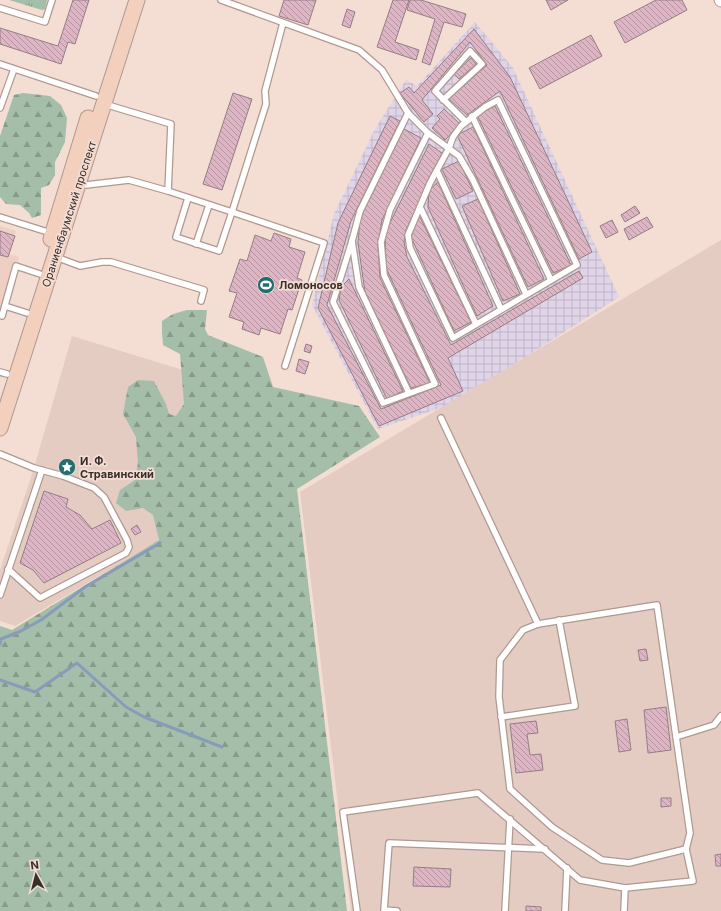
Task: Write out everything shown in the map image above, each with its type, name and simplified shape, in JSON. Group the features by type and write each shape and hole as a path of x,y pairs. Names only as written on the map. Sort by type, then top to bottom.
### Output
{"main road":[{"name":"Ораниенбаумский проспект","path":"0,396 55,257 73,183 100,98 127,0"},
{"name":"Ораниенбаумский проспект","path":"100,98 137,0"},
{"name":"Ораниенбаумский проспект","path":"32,314 40,274 52,233 73,183"},
{"name":"Ораниенбаумский проспект","path":"0,428 8,374"}],"lane":[{"path":"0,8 45,22 52,0"},
{"path":"221,0 283,24 359,50 382,70 408,113 428,133 460,156 473,180 526,294"},
{"path":"188,198 176,237 219,251 266,104 265,91 283,24"},
{"path":"443,100 482,64 470,51 435,91 443,100 466,122"},
{"path":"0,64 100,98 111,106 171,124 168,191"},
{"path":"0,108 14,69"},
{"path":"498,100 577,265 453,338 410,248 408,235 453,137 466,122 485,107 498,100"},
{"path":"408,113 360,211 333,302 383,403 435,384 384,275 381,242 390,210 428,133"},
{"path":"472,116 551,280"},
{"path":"437,170 501,309"},
{"path":"73,183 86,186 129,180 168,191 324,243 285,366"},
{"path":"196,244 209,205"},
{"path":"420,207 476,324"},
{"path":"0,217 52,233"},
{"path":"352,241 359,287 409,393"},
{"path":"55,257 80,266 111,262 204,290 201,301"},
{"path":"0,315 2,316 16,266 40,274"},
{"path":"5,306 32,314"},
{"path":"441,418 538,624"},
{"path":"0,454 87,485 104,496 127,540 129,547 126,553 40,598 8,569"},
{"path":"0,596 42,470"},
{"path":"357,911 344,812 478,793 580,880 625,888 693,882 686,849 690,833 656,605 559,620 538,624 523,630 500,660 499,697 510,790 552,827 602,860 629,863 686,849"},
{"path":"502,717 575,706 559,620"},
{"path":"676,737 714,725 721,716"},
{"path":"506,911 507,848 510,819"},
{"path":"397,911 384,910 389,843 545,849"},
{"path":"565,911 567,868"},
{"path":"624,911 625,888"}],"shaded area":[{"path":"475,22 513,68 619,297 452,404 378,429 312,305 334,214 375,129 406,80 417,86"},
{"path":"0,226 16,231 9,254 19,257 0,319"},
{"path":"721,240 721,911 351,911 300,492"},
{"path":"72,336 196,374 158,541 15,626 0,621 0,570 34,468"}],"green space":[{"path":"9,0 47,0 45,9 42,10"},
{"path":"23,93 50,96 61,105 67,118 65,142 55,162 55,175 49,185 41,188 41,215 32,218 20,205 6,204 0,197 0,136 14,95"},
{"path":"187,310 207,310 205,329 208,335 263,357 273,387 359,406 380,437 297,489 347,911 0,911 0,626 12,630 159,540 153,515 143,508 126,511 116,503 120,490 135,480 138,463 136,437 123,414 128,387 138,380 154,381 166,404 169,414 176,416 184,404 180,354 163,345 162,321 173,314"}],"building":[{"path":"73,0 89,0 75,44 68,42 61,64 0,44 0,28 58,46"},
{"path":"284,0 316,0 308,25 279,16"},
{"path":"393,0 409,0 395,42 419,50 416,60 377,47"},
{"path":"410,0 421,0 466,14 462,27 444,22 430,65 422,62 435,19 407,10"},
{"path":"546,0 568,0 551,10"},
{"path":"656,0 682,0 687,10 625,43 614,22"},
{"path":"347,9 355,12 350,28 342,25"},
{"path":"474,29 510,77 592,252 579,259 500,91 467,115 449,99 487,65 470,42 422,100 433,114 424,122 400,93 409,87 414,93"},
{"path":"591,35 602,56 540,89 529,68"},
{"path":"471,58 476,64 459,79 454,74"},
{"path":"233,93 252,99 222,190 203,184"},
{"path":"495,106 571,265 553,273 477,115"},
{"path":"444,109 460,124 445,140 432,128 440,119 437,116"},
{"path":"390,116 400,121 351,221 327,305 381,409 441,385 386,268 385,233 429,144 442,153 406,230 404,242 407,257 451,345 579,271 583,278 448,358 463,391 379,426 318,308 338,223"},
{"path":"473,127 544,279 528,287 457,135"},
{"path":"404,129 421,138 382,220 378,246 380,278 430,383 411,388 365,292 358,243 360,218"},
{"path":"459,161 473,191 456,199 442,169"},
{"path":"438,182 493,306 477,316 428,207 429,190"},
{"path":"478,199 520,294 503,301 462,206"},
{"path":"635,206 640,213 625,222 621,215"},
{"path":"419,215 471,322 454,331 411,237"},
{"path":"647,217 653,227 629,240 624,229"},
{"path":"612,220 618,232 606,238 600,226"},
{"path":"0,231 15,236 8,257 0,255"},
{"name":"Ломоносов","path":"274,233 291,239 289,247 305,252 297,278 302,280 292,310 288,309 280,334 261,328 259,335 242,329 244,322 229,317 237,293 229,291 240,259 247,261 255,235 271,241"},
{"path":"349,279 403,391 387,399 339,300 341,287"},
{"path":"306,344 312,346 310,353 304,351"},
{"path":"299,359 309,362 305,374 296,371"},
{"path":"44,491 68,499 66,507 80,515 92,529 110,520 121,543 44,583 33,570 20,563"},
{"path":"137,525 141,532 135,535 131,529"},
{"path":"646,649 648,660 640,661 638,650"},
{"path":"666,707 671,750 648,753 644,710"},
{"path":"627,719 631,750 619,752 615,721"},
{"path":"536,721 538,733 527,734 530,755 541,754 543,770 516,773 510,724"},
{"path":"661,798 671,798 671,806 661,807"},
{"path":"721,854 721,866 716,866 715,855"},
{"path":"414,867 451,869 450,887 413,886"},
{"path":"526,906 541,907 541,911 526,911"}],"waterway":[{"path":"0,644 1,639 21,631 41,620 85,587 160,543"},
{"path":"0,680 35,692 77,663 126,707 144,717 222,747"}],"place":[{"name":"Ломоносов","path":"266,285"},
{"name":"И. Ф. Стравинский","path":"67,467"}]}
